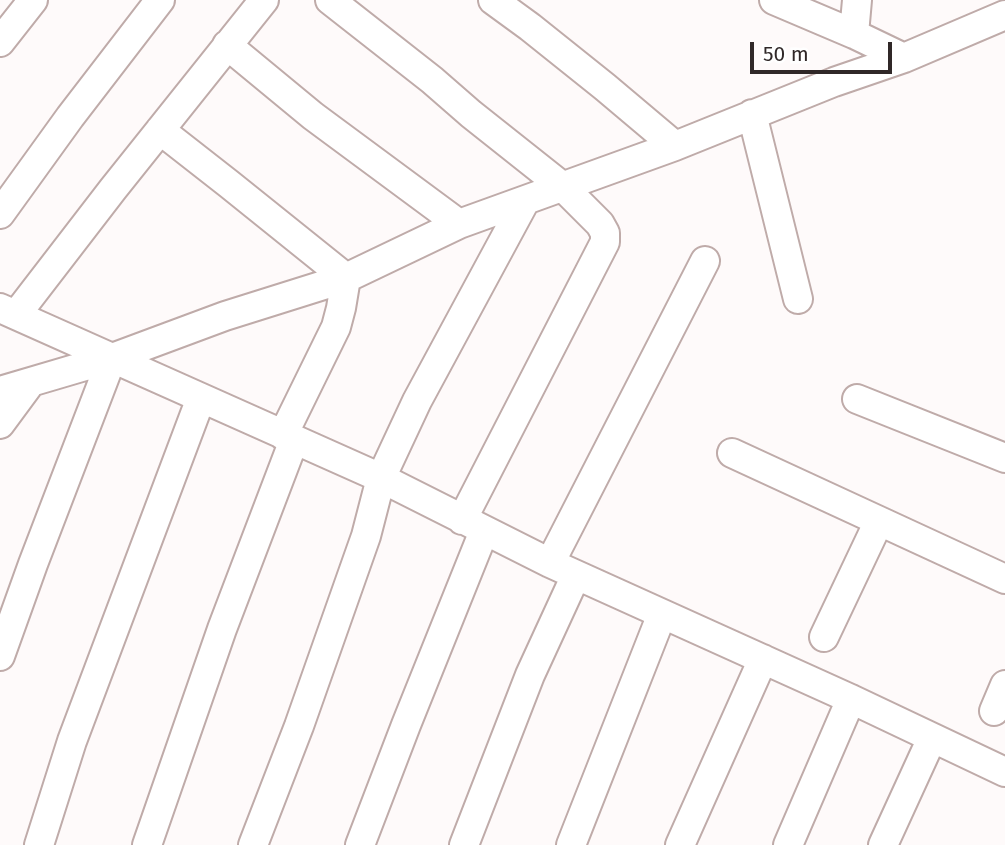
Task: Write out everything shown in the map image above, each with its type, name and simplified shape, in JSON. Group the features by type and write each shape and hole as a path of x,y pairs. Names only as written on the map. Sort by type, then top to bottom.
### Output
{"street":[{"path":"0,42 33,0"},
{"path":"0,215 70,117 160,0"},
{"path":"264,0 113,189 8,311 381,478 550,563 1005,772"},
{"path":"330,0 563,187 600,224 605,233 605,242 473,525 406,725 360,845"},
{"path":"493,0 675,146"},
{"path":"854,34 858,0"},
{"path":"779,1 904,58"},
{"path":"0,391 112,358 225,316 346,278 459,224 675,146 834,82 904,58 1005,15"},
{"path":"228,45 313,116 459,224"},
{"path":"752,114 798,299"},
{"path":"160,130 346,278"},
{"path":"253,845 299,726 366,536 381,478 429,378 525,201"},
{"path":"550,563 705,261"},
{"path":"147,845 289,438 336,327 346,278"},
{"path":"0,656 112,358"},
{"path":"0,424 31,382"},
{"path":"38,845 72,741 201,398"},
{"path":"857,399 1005,458"},
{"path":"732,453 1005,579"},
{"path":"824,637 879,521"},
{"path":"464,845 530,675 576,575"},
{"path":"571,845 663,614"},
{"path":"680,845 763,659"},
{"path":"994,710 1005,685"},
{"path":"788,845 851,699"},
{"path":"883,845 932,738"}]}
